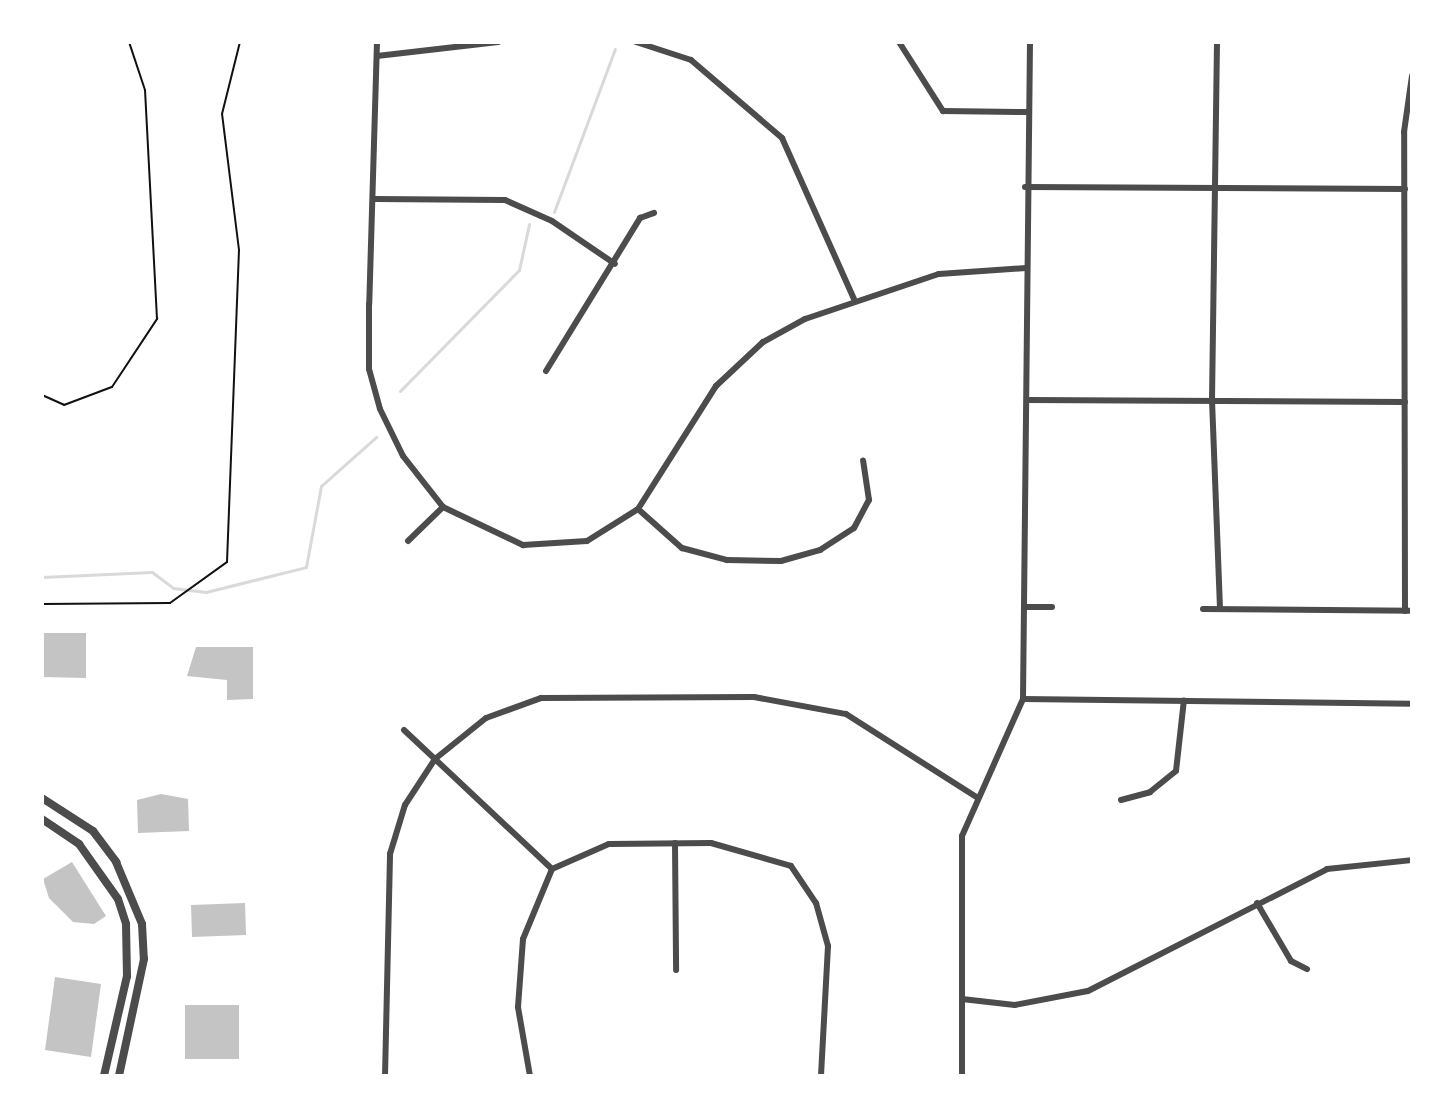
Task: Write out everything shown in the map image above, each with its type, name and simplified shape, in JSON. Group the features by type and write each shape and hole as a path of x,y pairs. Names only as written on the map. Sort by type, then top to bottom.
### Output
{"street":[{"path":"377,42 369,369 403,456 443,507 523,545 559,547 587,541 638,509 716,386 763,342 854,299 939,274 1026,268"},
{"path":"377,56 498,42"},
{"path":"636,42 691,60 782,138 854,299"},
{"path":"899,42 943,111 1027,112"},
{"path":"962,1076 962,836 1023,699 1027,400 1025,187 1030,42"},
{"path":"1217,42 1218,189 1212,400 1220,609"},
{"path":"1203,609 1409,611 1402,288 1412,76"},
{"path":"1025,187 1405,189"},
{"path":"375,199 505,200 552,221 615,264"},
{"path":"546,371 615,264 640,218 654,213"},
{"path":"1402,288 1412,289"},
{"path":"1027,400 1405,402"},
{"path":"638,509 682,548 727,560 781,561 820,550 854,528 869,500 863,460"},
{"path":"408,541 443,507"},
{"path":"1026,607 1052,607"},
{"path":"385,1076 390,854 405,805 435,759 486,718 541,698 754,697 846,714 978,798"},
{"path":"1023,699 1412,704"},
{"path":"1121,800 1150,792 1176,771 1184,700"},
{"path":"404,730 552,869"},
{"path":"42,798 93,831 116,862 142,924 144,959 119,1076"},
{"path":"42,819 77,842 118,899 126,924 127,976 104,1076"},
{"path":"675,843 676,970"},
{"path":"530,1076 518,1007 523,939 552,869 609,844 675,843 760,852 791,866 816,903 828,946 821,1076"},
{"path":"962,999 1015,1005 1088,991 1327,869 1412,860"},
{"path":"1257,903 1291,961 1307,969"}],"path":[{"path":"42,395 64,405 112,387 145,347 157,319 145,90 129,42"},
{"path":"42,604 177,600 212,578 231,543 238,237 222,114 240,42"}],"building":[{"path":"42,633 86,633 86,678 42,677"},
{"path":"196,647 253,647 253,699 227,700 227,680 187,676"},
{"path":"161,794 188,799 189,831 138,833 137,800"},
{"path":"72,862 106,916 94,924 73,922 49,898 43,879"},
{"path":"245,903 246,935 192,937 191,905"},
{"path":"55,977 101,984 91,1057 45,1050"},
{"path":"185,1005 239,1005 239,1059 185,1059"}],"waterway":[{"path":"554,212 615,49"},
{"path":"400,391 519,270 529,224"},
{"path":"42,577 152,572 173,588 206,592 306,567 321,486 376,437"}]}
